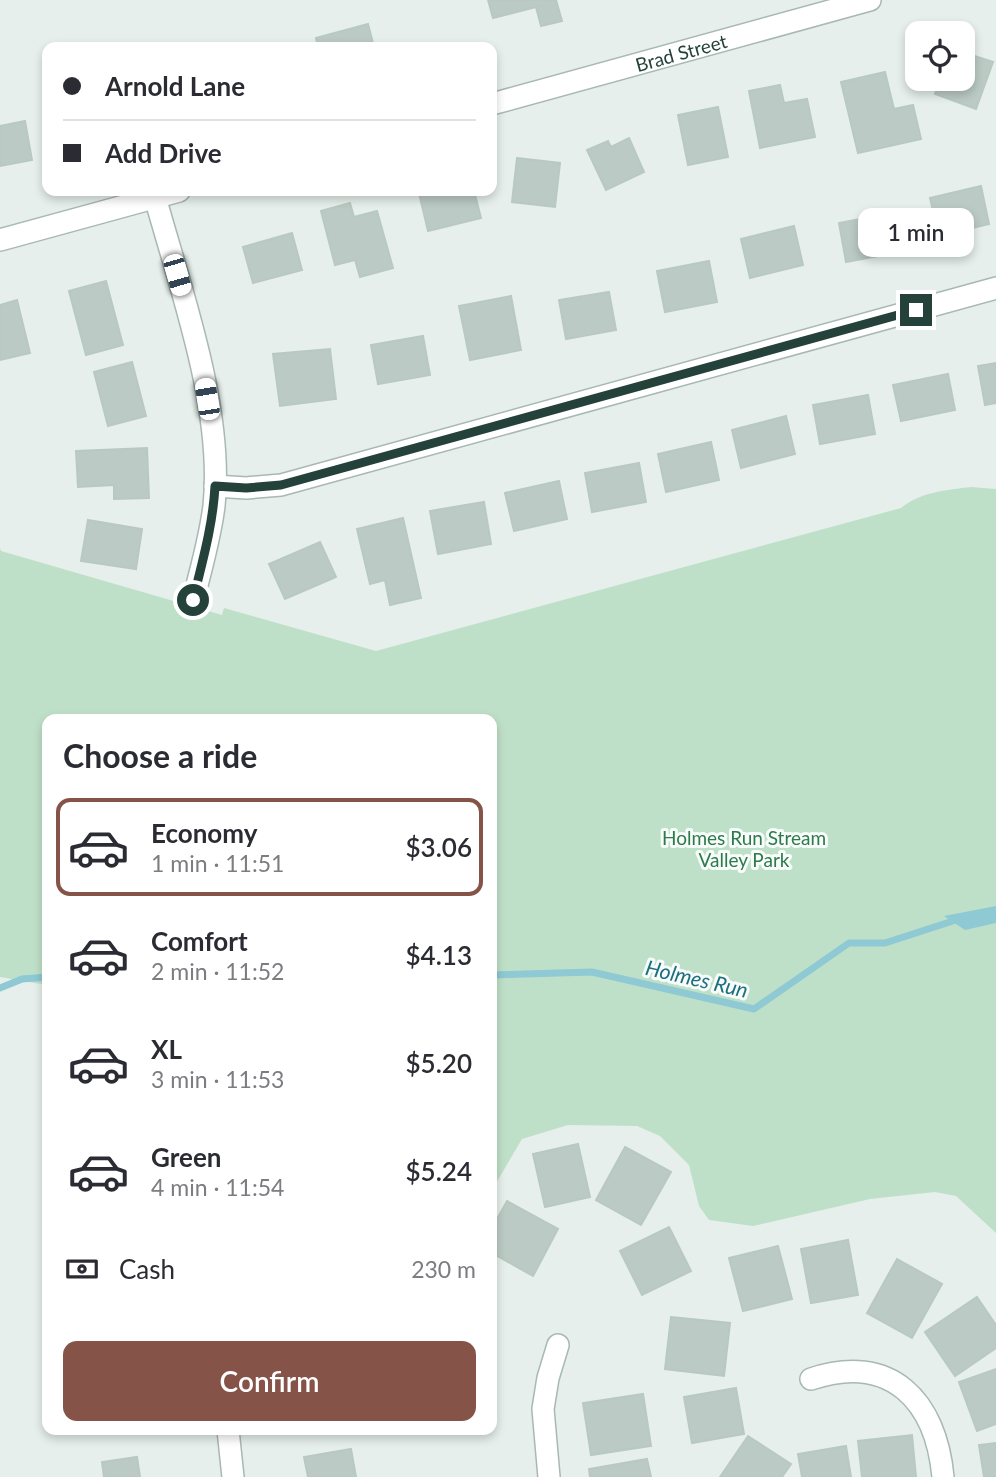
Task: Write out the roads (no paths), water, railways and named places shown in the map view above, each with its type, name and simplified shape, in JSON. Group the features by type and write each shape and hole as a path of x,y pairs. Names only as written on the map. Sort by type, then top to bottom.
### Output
{"street":[{"name":"Brad Street","path":"497,103 870,0"},
{"path":"0,240 159,196"},
{"path":"155,197 204,381 213,437 214,507 193,600"},
{"path":"215,486 246,488 281,485 996,288"},
{"path":"549,1477 543,1409 548,1378 558,1345"},
{"path":"811,1379 831,1372 855,1370 884,1377 904,1389 920,1404 931,1424 941,1453 943,1477"},
{"path":"229,1435 233,1477"}],"water":[{"path":"996,906 996,923 965,930 944,916"}],"waterway":[{"name":"Holmes Run","path":"497,975 592,972 754,1009 849,943 885,943 959,919"},
{"name":"Holmes Run","path":"0,988 22,979 42,977"}],"park label":[{"name":"Holmes Run Stream Valley Park","path":"744,848"}]}
